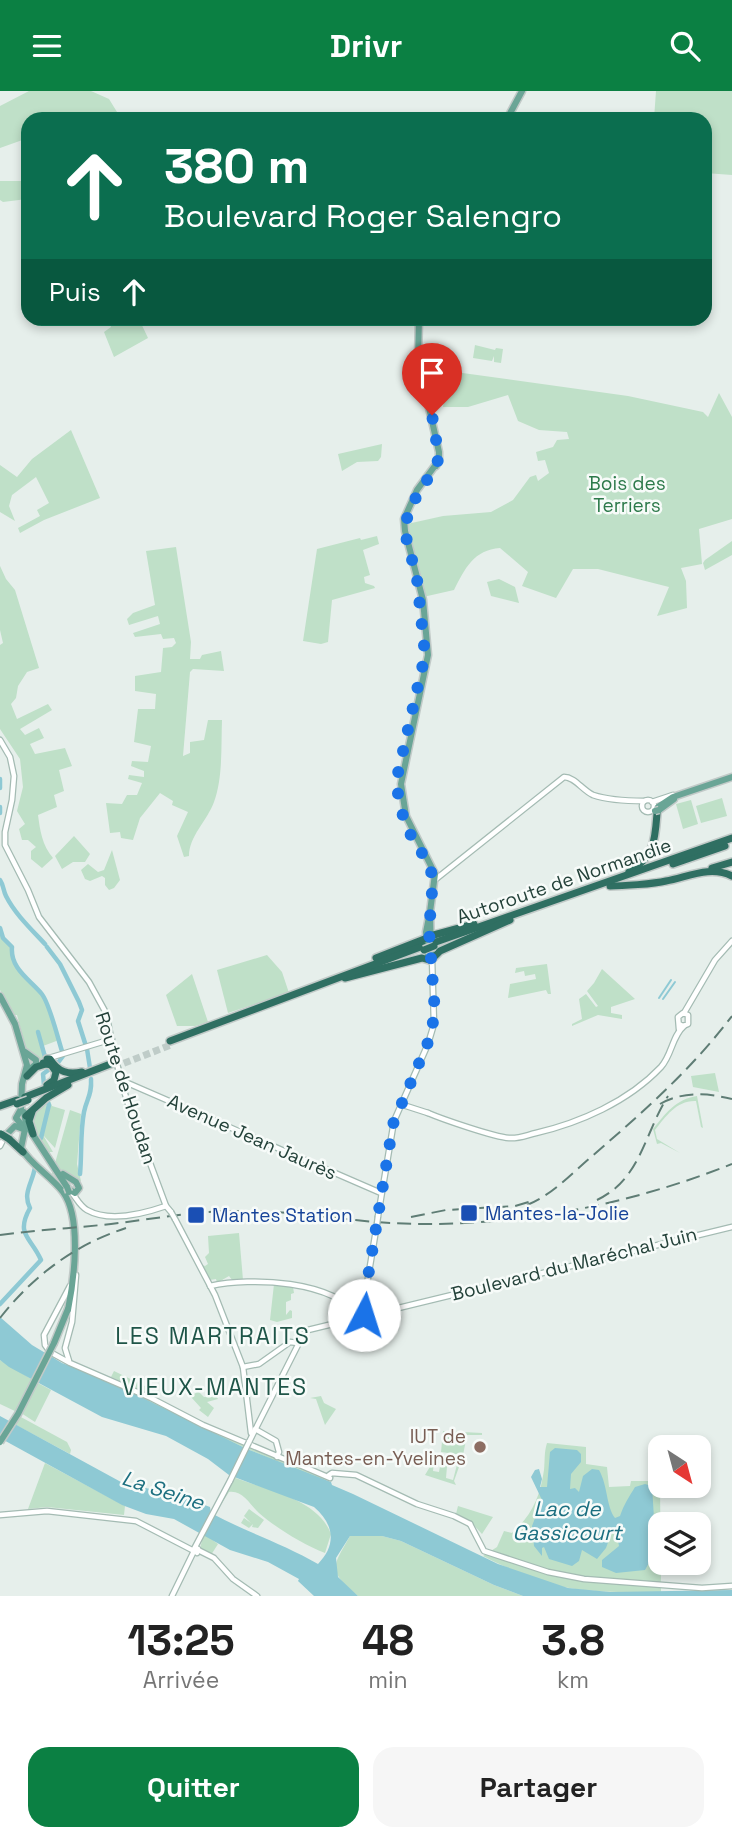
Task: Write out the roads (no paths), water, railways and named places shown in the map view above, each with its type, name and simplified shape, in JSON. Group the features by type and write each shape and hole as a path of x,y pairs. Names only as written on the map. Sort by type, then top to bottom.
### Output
{"highway":[{"path":"610,883 632,870 648,855 655,842 656,809"},
{"path":"648,855 653,835"},
{"name":"Autoroute de Normandie","path":"170,1043 429,944 732,841"},
{"path":"610,883 663,882 732,862"},
{"path":"695,873 716,871 732,876"},
{"path":"429,944 508,919"},
{"path":"22,1109 68,1084 114,1065 92,1071 66,1073 41,1060"},
{"path":"27,1076 41,1060"},
{"path":"22,1109 54,1080 56,1072 41,1060"},
{"path":"22,1109 92,1071"},
{"path":"33,1133 29,1118 37,1106 68,1084"},
{"path":"0,1108 22,1109 37,1106"},
{"path":"4,1135 23,1152"}],"main road":[{"path":"511,112 522,91"},
{"path":"210,1286 256,1280 311,1289 337,1297 362,1315 395,1117 430,1041 434,1021 429,944 430,912 436,877 407,825 398,795 398,773 410,732 425,655 417,579 404,519 407,508 437,463 439,452 423,367 428,362 421,358 419,326"},
{"name":"Route de Houdan","path":"0,740 10,757 14,776 5,845 29,890 39,917 89,982 107,1016 115,1059 139,1137 165,1206 175,1219 210,1286 243,1367 252,1433"},
{"path":"656,809 682,794 732,777"},
{"path":"436,877 567,779 594,796 643,804 656,809"},
{"path":"643,804 645,812 656,809 704,786"},
{"path":"681,1026 678,1017 686,1013 715,960 732,941"},
{"path":"0,995 41,1060"},
{"path":"401,1105 508,1136 549,1129 588,1118 641,1084 665,1063 681,1026 689,1022 686,1013"},
{"path":"79,1189 74,1193 23,1152 21,1145 25,1130 22,1109 24,1088 27,1076 41,1060 112,1039"},
{"path":"0,1144 22,1109 41,1060"},
{"name":"Avenue Jean Jaurès","path":"123,1081 381,1193"},
{"path":"22,1109 33,1133 67,1188 83,1207 96,1213 118,1216 165,1206"},
{"path":"0,1144 22,1109"},
{"path":"4,1135 17,1126 23,1129 23,1138"},
{"path":"41,1146 63,1173 77,1183 83,1205 96,1213"},
{"path":"46,1173 70,1206 75,1258 68,1310"},
{"path":"67,1188 75,1222"},
{"path":"75,1366 68,1360 65,1350 72,1322 76,1275 76,1210 83,1207"},
{"name":"Boulevard du Maréchal Juin","path":"243,1367 259,1364 290,1342 297,1345 308,1330 732,1226"},
{"path":"75,1258 69,1290 44,1337 48,1349 75,1366 119,1383 265,1452 332,1476 356,1475 417,1504 451,1515 470,1524 481,1548 487,1552 548,1572 590,1580 702,1588 732,1586"},
{"path":"0,1442 18,1414 54,1343 68,1310 76,1275"},
{"path":"172,1596 297,1345"},
{"path":"252,1433 276,1438 279,1456"},
{"path":"252,1433 261,1433 276,1441 279,1456"},
{"path":"252,1433 261,1433"},
{"path":"0,1514 55,1511 142,1523 211,1558 243,1588 257,1596"}],"water":[{"path":"0,1317 32,1345 62,1363 102,1378 247,1449 331,1482 332,1485 498,1564 568,1588 610,1592 732,1590 732,1596 523,1596 401,1541 382,1536 350,1536 336,1558 338,1577 358,1596 314,1596 299,1579 268,1562 230,1550 174,1519 146,1514 122,1505 0,1438 0,1416 121,1482 183,1497 210,1507 211,1513 318,1564 328,1549 331,1535 329,1527 314,1507 229,1475 208,1459 166,1436 102,1417 9,1367 0,1360"},
{"name":"Lac de Gassicourt","path":"555,1448 577,1450 581,1454 581,1462 571,1474 570,1489 575,1488 579,1492 583,1476 592,1469 599,1470 615,1518 620,1516 635,1487 648,1485 648,1498 653,1498 654,1512 648,1512 648,1565 645,1570 616,1573 602,1567 602,1560 619,1546 616,1530 597,1559 582,1550 579,1561 572,1566 549,1559 544,1547 542,1556 534,1546 532,1526 542,1500 531,1477 535,1470 539,1469 542,1479 540,1487 547,1487 550,1452"}],"waterway":[{"path":"0,779 0,788"},
{"path":"0,807 0,813"},
{"path":"0,880 14,909 45,944"},
{"path":"0,928 3,938 12,947 17,967 44,997 62,1051"},
{"path":"47,947 60,964 79,1002 82,1010 78,1021 85,1043"},
{"path":"659,998 671,980"},
{"path":"663,999 675,982"},
{"path":"38,1032 45,1057"},
{"path":"87,1049 90,1068"},
{"path":"57,1064 63,1056"},
{"path":"44,1085 43,1074 51,1068"},
{"path":"80,1174 83,1120 91,1079"},
{"path":"41,1138 49,1105 47,1100"},
{"path":"0,1304 41,1260 24,1230 30,1208 27,1197 35,1167"}],"tunnel":[{"path":"114,1067 171,1045"}],"railway":[{"path":"527,1205 561,1184 647,1107 700,1055 732,1016"},
{"path":"660,1104 695,1094 732,1099"},
{"path":"597,1200 612,1191 632,1168 668,1096"},
{"path":"0,1235 221,1211 275,1212 390,1223 434,1224 521,1218 607,1203 691,1179 732,1164"},
{"path":"411,1217 446,1210 515,1206 535,1200"},
{"path":"0,1318 26,1289 56,1264 89,1243 126,1228"}],"place":[{"name":"Mantes-la-Jolie","path":"469,1213"},
{"name":"Mantes Station","path":"196,1215"},
{"name":"IUT de Mantes-en-Yvelines","path":"480,1447"}],"district":[{"name":"LES MARTRAITS","path":"213,1336"},
{"name":"VIEUX-MANTES","path":"215,1387"}],"park label":[{"name":"Bois des Terriers","path":"627,494"}],"water label":[{"name":"La Seine","path":"163,1490"}]}
